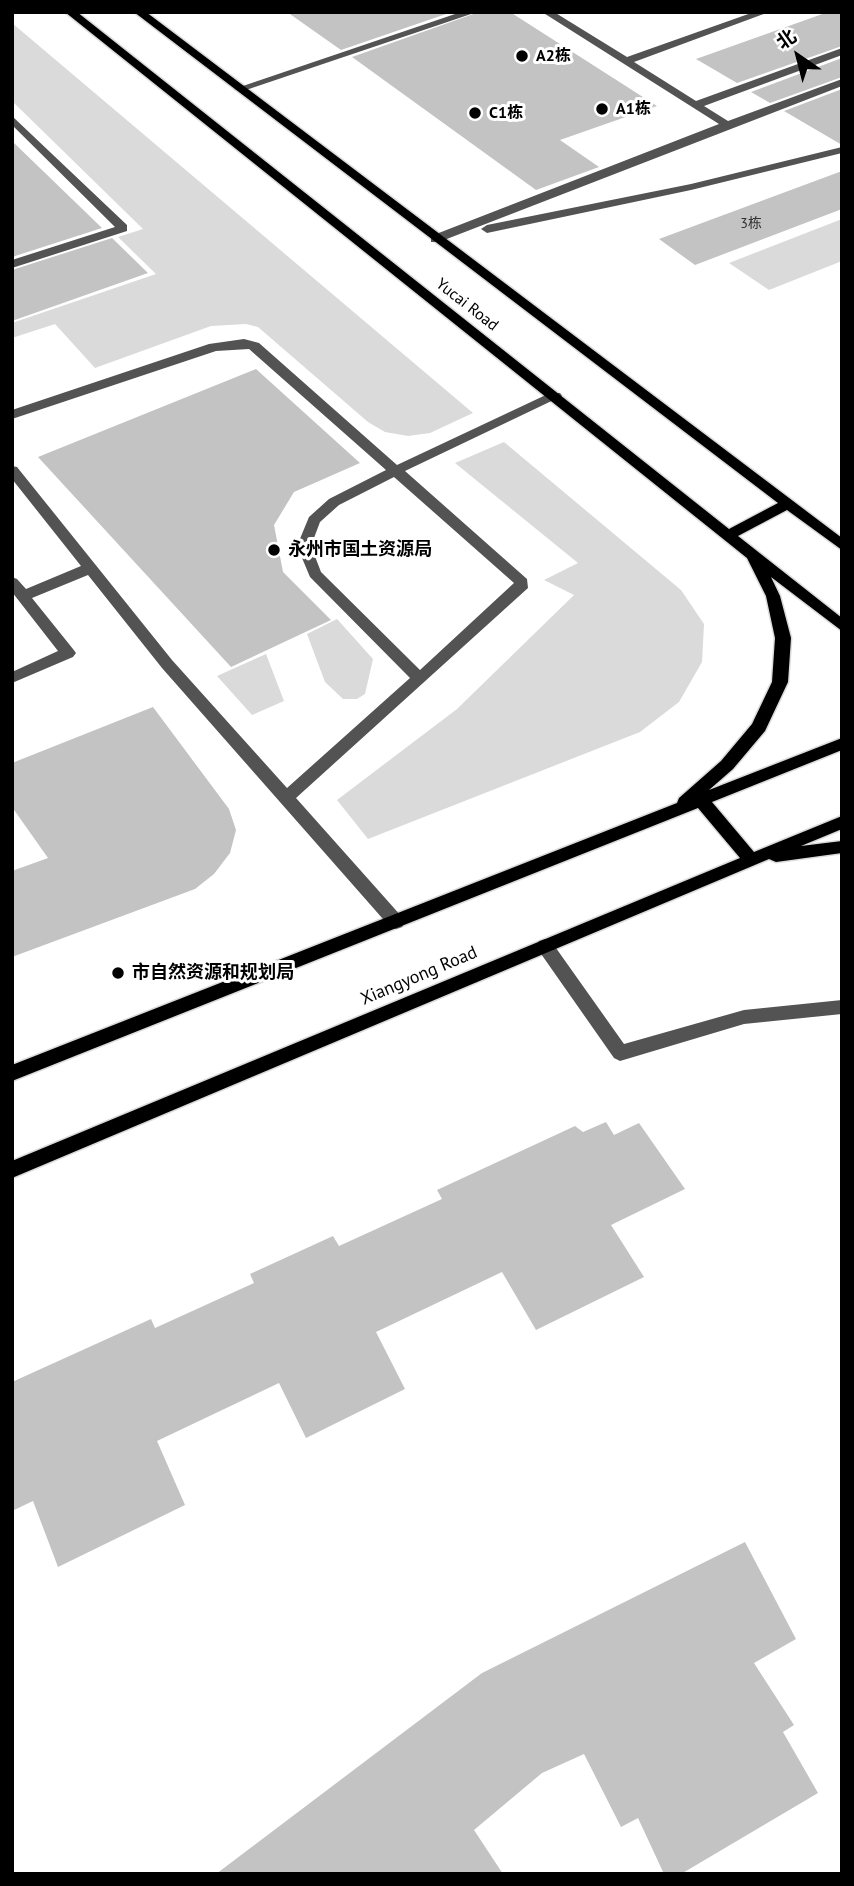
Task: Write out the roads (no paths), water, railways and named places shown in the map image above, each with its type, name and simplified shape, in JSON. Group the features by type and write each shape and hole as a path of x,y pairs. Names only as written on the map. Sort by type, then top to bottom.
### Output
{"main road":[{"name":"Yucai Road","path":"70,12 750,550 842,626"},
{"name":"Yucai Road","path":"139,12 842,545"},
{"path":"729,535 788,504"},
{"path":"812,522 842,535"},
{"path":"674,812 727,765 759,727 780,682 783,638 773,596 750,550"},
{"path":"12,1073 842,744"},
{"path":"702,801 751,860 842,847"},
{"name":"Xiangyong Road","path":"12,1170 842,822"}],"lane":[{"path":"239,89 472,12"},
{"path":"547,12 727,125"},
{"path":"624,62 764,12"},
{"path":"695,105 842,51"},
{"path":"435,239 842,82"},
{"path":"12,119 123,228 12,264"},
{"path":"435,239 691,187 842,150"},
{"path":"12,415 214,347 244,343 262,351 522,582 521,588 418,677 286,798"},
{"path":"418,677 315,574 304,546 314,520 334,502 555,396"},
{"path":"12,470 167,664 396,922"},
{"path":"23,596 90,568"},
{"path":"12,582 68,653 12,678"},
{"path":"545,946 620,1053 744,1017 842,1007"}],"place":[{"name":"A2栋","path":"522,56"},
{"name":"A1栋","path":"602,109"},
{"name":"C1栋","path":"475,113"},
{"name":"永州市国土资源局","path":"274,550"},
{"name":"市自然资源和规划局","path":"118,973"}]}
